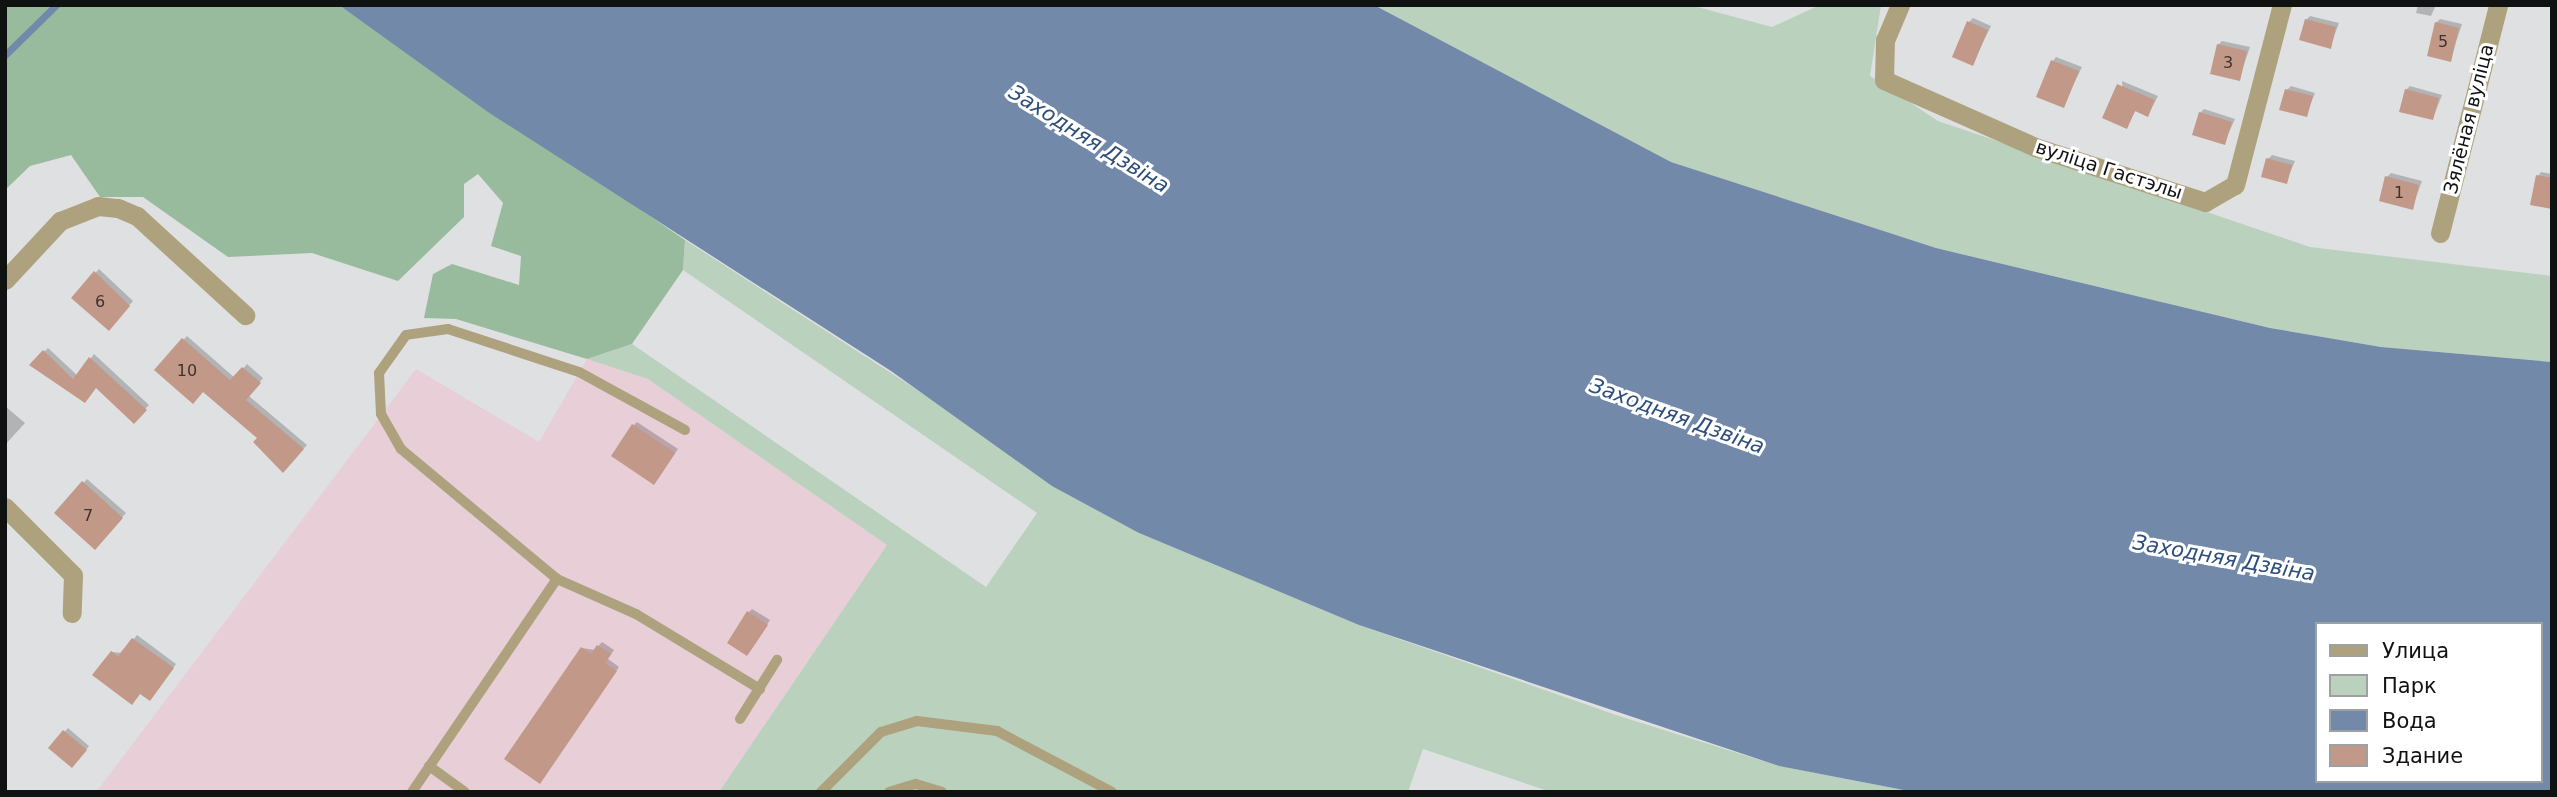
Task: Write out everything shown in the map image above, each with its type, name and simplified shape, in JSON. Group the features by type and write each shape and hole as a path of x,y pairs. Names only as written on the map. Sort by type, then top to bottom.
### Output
{"street":[{"name":"вуліца Гастэлы","path":"1900,5 1885,40 1884,80 2035,147 2205,202 2235,185 2282,5"},
{"name":"Зялёная вуліца","path":"2440,233 2498,5"},
{"path":"5,280 60,221 98,206 117,208 136,216 245,315"},
{"path":"5,507 74,575 72,613"}],"lane":[{"path":"685,430 579,372 448,329 406,335 391,350 377,395 388,432 557,579 636,614 760,689"},
{"path":"412,792 557,579"},
{"path":"740,719 777,660"},
{"path":"821,792 881,732 917,721 997,731 1112,792"},
{"path":"429,766 465,792"},
{"path":"889,792 916,784 942,792"}],"shaded area":[{"path":"587,359 648,379 887,545 719,792 97,791 416,369 539,442"}],"green space":[{"path":"5,5 339,5 685,240 683,270 632,344 587,359 456,319 424,318 433,274 452,264 519,285 521,256 491,246 503,203 478,174 464,184 464,217 398,281 312,253 228,257 143,197 100,197 71,155 30,166 5,190"},
{"path":"1374,5 1690,5 1772,27 1820,5 1881,5 1870,76 1938,121 2310,247 2552,276 2552,362 2381,347 2270,328 1936,248 1671,162"},
{"path":"685,240 1139,533 1359,625 1619,716 1779,766 1914,792 1551,792 1423,749 1408,792 719,792 887,545 648,379 587,359 632,344 986,587 1037,513 683,270"}],"water":[{"name":"Заходняя Дзвіна","path":"339,5 1374,5 1671,162 1936,248 2270,328 2381,347 2552,362 2552,792 1914,792 1779,766 1359,625 1139,533 1052,486 891,371 488,112"}],"building":[{"path":"2305,19 2336,27 2331,49 2299,40"},
{"path":"1967,21 1988,30 1973,66 1952,57"},
{"path":"2435,22 2459,28 2451,62 2427,56"},
{"path":"2217,44 2247,51 2240,81 2210,74"},
{"path":"2051,60 2079,71 2064,108 2036,97"},
{"path":"2117,84 2155,100 2148,117 2135,111 2127,129 2102,118"},
{"path":"2285,89 2313,96 2307,117 2279,110"},
{"path":"2405,89 2439,98 2433,120 2399,112"},
{"path":"2199,112 2232,122 2225,145 2192,135"},
{"path":"2266,158 2292,165 2287,184 2261,177"},
{"path":"2536,175 2552,178 2552,209 2530,205"},
{"path":"2385,176 2419,185 2413,210 2379,201"},
{"path":"94,271 130,306 109,331 71,298"},
{"path":"182,338 230,380 242,367 261,383 246,400 304,449 283,473 253,442 257,438 203,392 193,404 154,370"},
{"path":"43,350 73,379 89,357 147,410 134,424 96,388 85,403 29,365"},
{"path":"632,424 675,453 654,485 611,456"},
{"path":"82,481 123,518 95,550 54,513"},
{"path":"747,611 768,625 747,656 727,643"},
{"path":"132,638 174,668 150,701 140,694 132,705 92,675 111,651 118,656"},
{"path":"597,645 611,654 605,663 617,671 540,784 504,759 581,647 591,654"},
{"path":"63,730 87,750 72,768 48,748"}],"waterway":[{"path":"5,55 56,5"}]}
